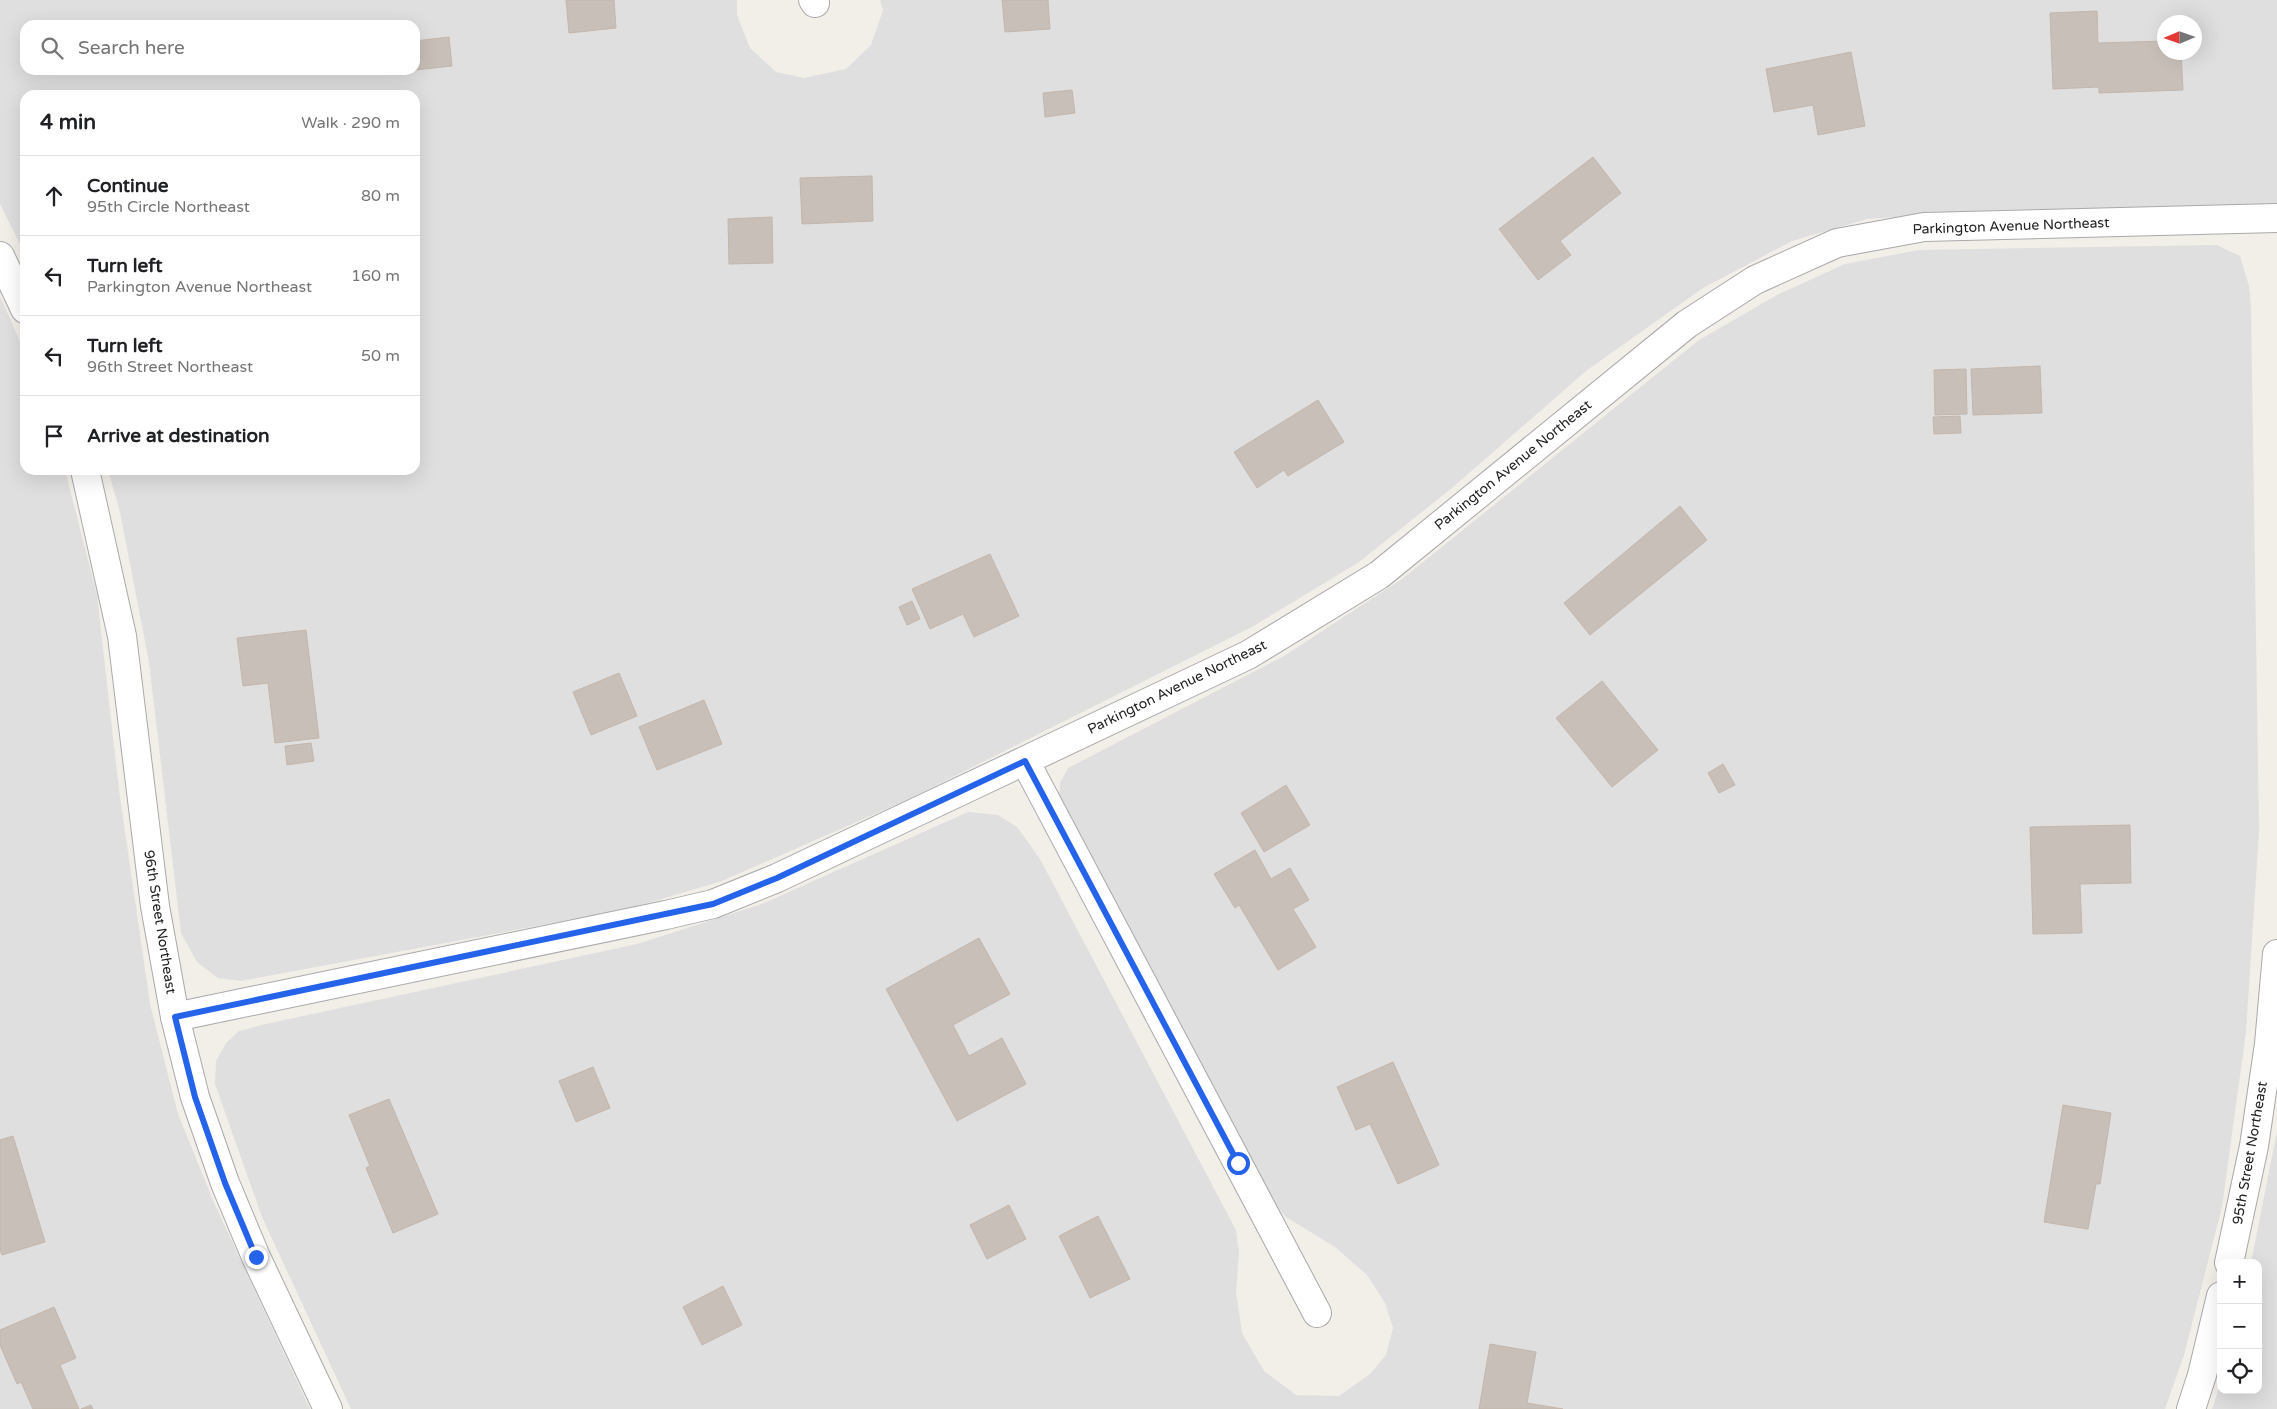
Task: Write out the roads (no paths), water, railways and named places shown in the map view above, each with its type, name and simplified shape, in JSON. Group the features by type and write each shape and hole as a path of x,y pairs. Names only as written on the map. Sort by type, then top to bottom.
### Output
{"street":[{"name":"Parkington Avenue Northeast","path":"175,1017 713,904 777,878 1248,655 1379,575 1686,324 1756,280 1837,243 1924,226 2277,218"},
{"path":"0,256 20,298"},
{"name":"96th Street Northeast","path":"86,475 122,636 155,906 175,1017 195,1097 225,1183 256,1257 328,1409"},
{"path":"1025,761 1317,1313"},
{"name":"95th Street Northeast","path":"2229,1259 2254,1146 2269,1044 2277,954"},
{"path":"2190,1409 2202,1375 2219,1304"}]}
